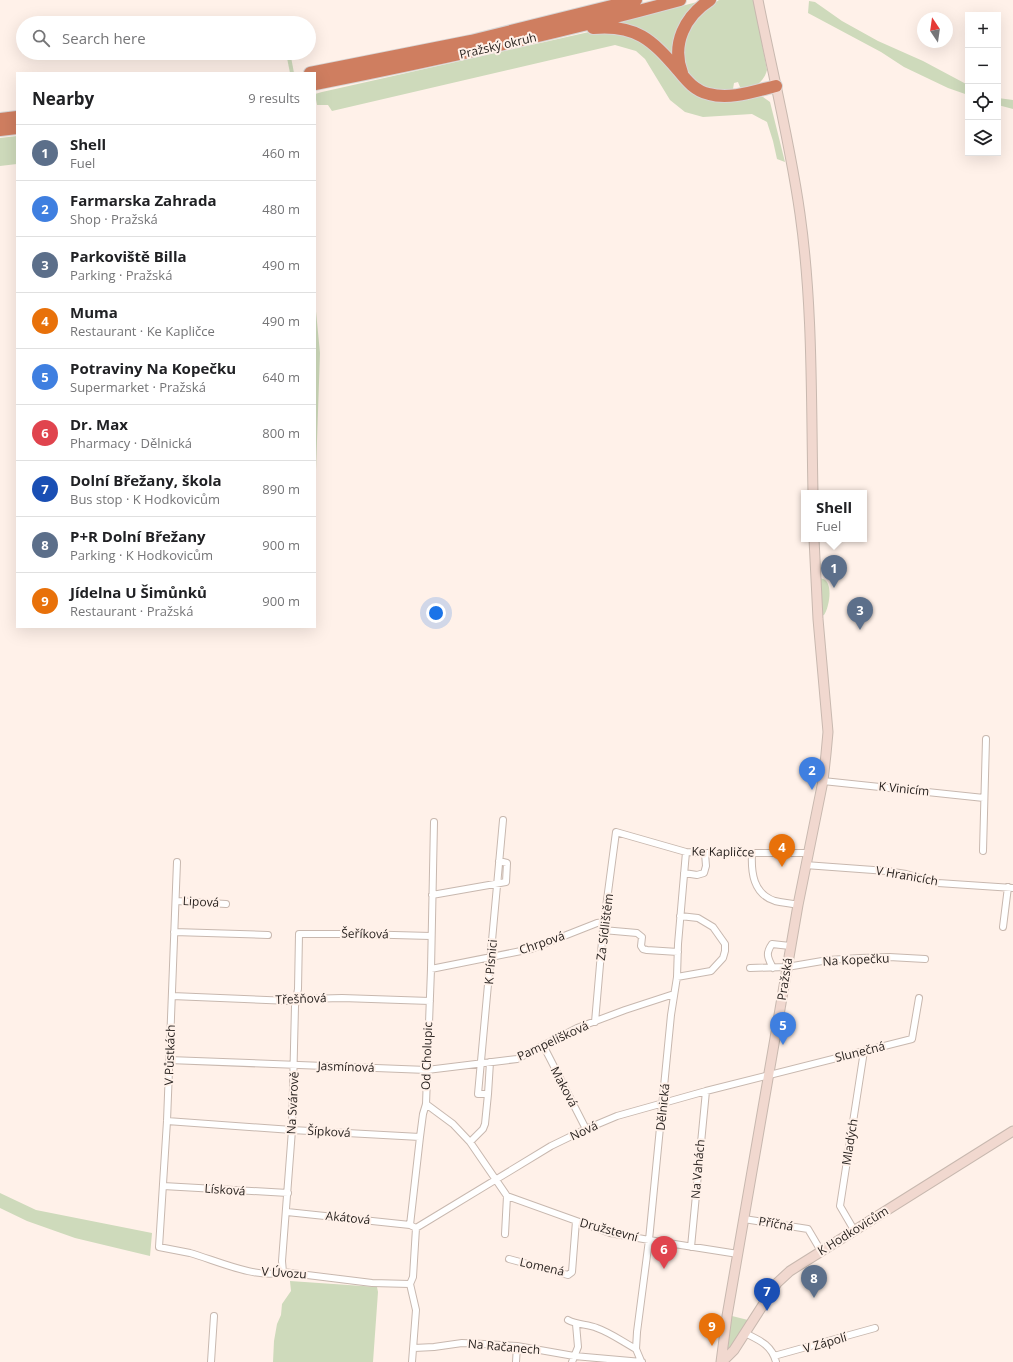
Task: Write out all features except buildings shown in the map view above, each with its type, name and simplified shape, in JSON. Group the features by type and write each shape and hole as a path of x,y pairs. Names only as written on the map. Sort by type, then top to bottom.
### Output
{"highway":[{"path":"546,29 605,0"},
{"name":"Pražský okruh","path":"316,84 451,56 546,29 636,0"},
{"name":"Pražský okruh","path":"315,72 470,41 546,29 680,0"},
{"path":"684,78 679,63 678,51 680,36 692,14 700,6 710,0"},
{"path":"546,29 602,27 627,30 641,35 658,47 684,78 698,90 708,94 719,96 732,95 776,86"},
{"path":"0,119 16,117"},
{"path":"0,130 16,128"}],"street":[{"path":"758,0 797,195 804,244 811,354 813,490"},
{"name":"Pražská","path":"722,1362 738,1254 790,946 823,781 828,732 820,644 814,542"},
{"path":"983,851 986,739"},
{"name":"K Vinicím","path":"823,781 984,798"},
{"name":"K Písnici","path":"488,1094 478,1094 503,820"},
{"name":"Od Cholupic","path":"410,1225 420,1137 426,1104 434,822"},
{"name":"Ke Kapličce","path":"616,832 686,852 808,853"},
{"name":"Za Sídlištěm","path":"595,1022 603,930 616,832"},
{"name":"Dělnická","path":"641,1362 636,1349 677,977 680,916 686,852"},
{"path":"684,873 697,875 704,873 706,866 705,853"},
{"path":"752,853 752,876 759,889 774,900 798,904"},
{"name":"V Půstkách","path":"159,1247 167,1121 177,862"},
{"name":"V Hranicích","path":"805,865 887,871 906,874 938,883 1010,888 1004,927"},
{"path":"432,895 498,884"},
{"name":"Lipová","path":"176,901 226,904"},
{"path":"677,977 711,971 723,958 726,950 725,944 720,935 713,927 698,918 680,916"},
{"name":"Chrpová","path":"431,969 531,949 597,923 605,922"},
{"path":"603,930 637,933 642,937 642,946 643,949 646,950 678,952"},
{"path":"174,932 268,935"},
{"name":"Šeříková","path":"299,934 431,936"},
{"name":"Na Svárově","path":"283,1272 282,1261 287,1212 292,1130 299,934"},
{"path":"772,968 768,958 768,950 772,944 790,946"},
{"name":"Na Kopečku","path":"750,968 787,967 828,960 860,958 925,958"},
{"name":"Pampelišková","path":"427,1070 518,1059 542,1045 577,1028 674,994"},
{"name":"Třešňová","path":"172,996 291,1001 297,999 342,998 430,1000"},
{"name":"Slunečná","path":"769,1075 912,1039 919,998"},
{"name":"Maková","path":"542,1045 586,1129"},
{"name":"Mladých","path":"854,1230 840,1206 864,1051"},
{"name":"Jasmínová","path":"169,1060 427,1070"},
{"path":"470,1142 483,1129 485,1124 490,1062"},
{"name":"Nová","path":"416,1228 551,1146 586,1129 617,1116 664,1102 769,1075"},
{"name":"Na Vahách","path":"691,1247 706,1091"},
{"path":"426,1104 453,1124 470,1142 506,1196 505,1234"},
{"name":"Šípková","path":"167,1121 420,1137"},
{"name":"K Hodkovicům","path":"722,1362 732,1353 778,1283 790,1271 821,1250 1013,1131"},
{"name":"Lísková","path":"163,1186 288,1193"},
{"name":"Družstevní","path":"506,1196 610,1233 738,1254"},
{"name":"Akátová","path":"287,1212 410,1225"},
{"name":"Příčná","path":"744,1219 808,1229 821,1250"},
{"name":"Lomená","path":"510,1259 568,1275 572,1272 576,1221"},
{"path":"410,1225 416,1228 413,1276 410,1284 416,1310 412,1362"},
{"name":"V Úvozu","path":"159,1247 190,1253 236,1267 259,1272 275,1274 283,1272 372,1283 410,1284"},
{"path":"211,1362 214,1316"},
{"path":"568,1320 576,1324 589,1325 599,1329 636,1349"},
{"path":"573,1359 578,1347 576,1324"},
{"name":"V Zápolí","path":"775,1359 875,1328"},
{"path":"745,1333 766,1344 771,1350 775,1359"},
{"name":"Na Račanech","path":"414,1348 462,1343 517,1346 573,1359 641,1362"},
{"path":"516,1362 517,1346"}],"green space":[{"path":"719,0 754,0 767,70 761,82 753,87 740,87 738,82 734,83 731,91 719,91 702,86 695,81 684,66 684,38 700,13"},
{"path":"701,1 674,59 616,23"},
{"path":"809,1 815,2 842,21 878,41 923,61 965,83 965,94 948,88 904,67 881,52 808,13"},
{"path":"589,32 616,32 639,41 665,61 696,96 715,100 751,96 763,97 770,102 785,162 777,159 767,122 752,114 703,117 685,112 670,100 645,59 636,51 615,45 332,111 328,105 317,105 316,94"},
{"path":"287,60 292,60 294,72 290,72"},
{"path":"1001,98 1013,100 1013,109 1001,106"},
{"path":"16,136 16,164 0,166 0,138"},
{"path":"316,311 320,353 316,470"},
{"path":"819,578 824,579 830,592 826,612 821,616"},
{"path":"0,1193 36,1210 152,1233 150,1256 75,1238 27,1221 0,1208"},
{"path":"290,1281 377,1287 378,1292 373,1362 273,1362 274,1341 277,1324 281,1315 282,1304 291,1291"},
{"path":"732,1316 748,1320 728,1349 727,1347"}],"place":[{"name":"Shell","path":"834,588"},
{"name":"Parkoviště Billa","path":"860,630"},
{"name":"Farmarska Zahrada","path":"812,790"},
{"name":"Muma","path":"782,867"},
{"name":"Potraviny Na Kopečku","path":"783,1045"},
{"name":"Dr. Max","path":"664,1269"},
{"name":"P+R Dolní Břežany","path":"814,1298"},
{"name":"Dolní Břežany, škola","path":"767,1311"},
{"name":"Jídelna U Šimůnků","path":"712,1346"}]}
